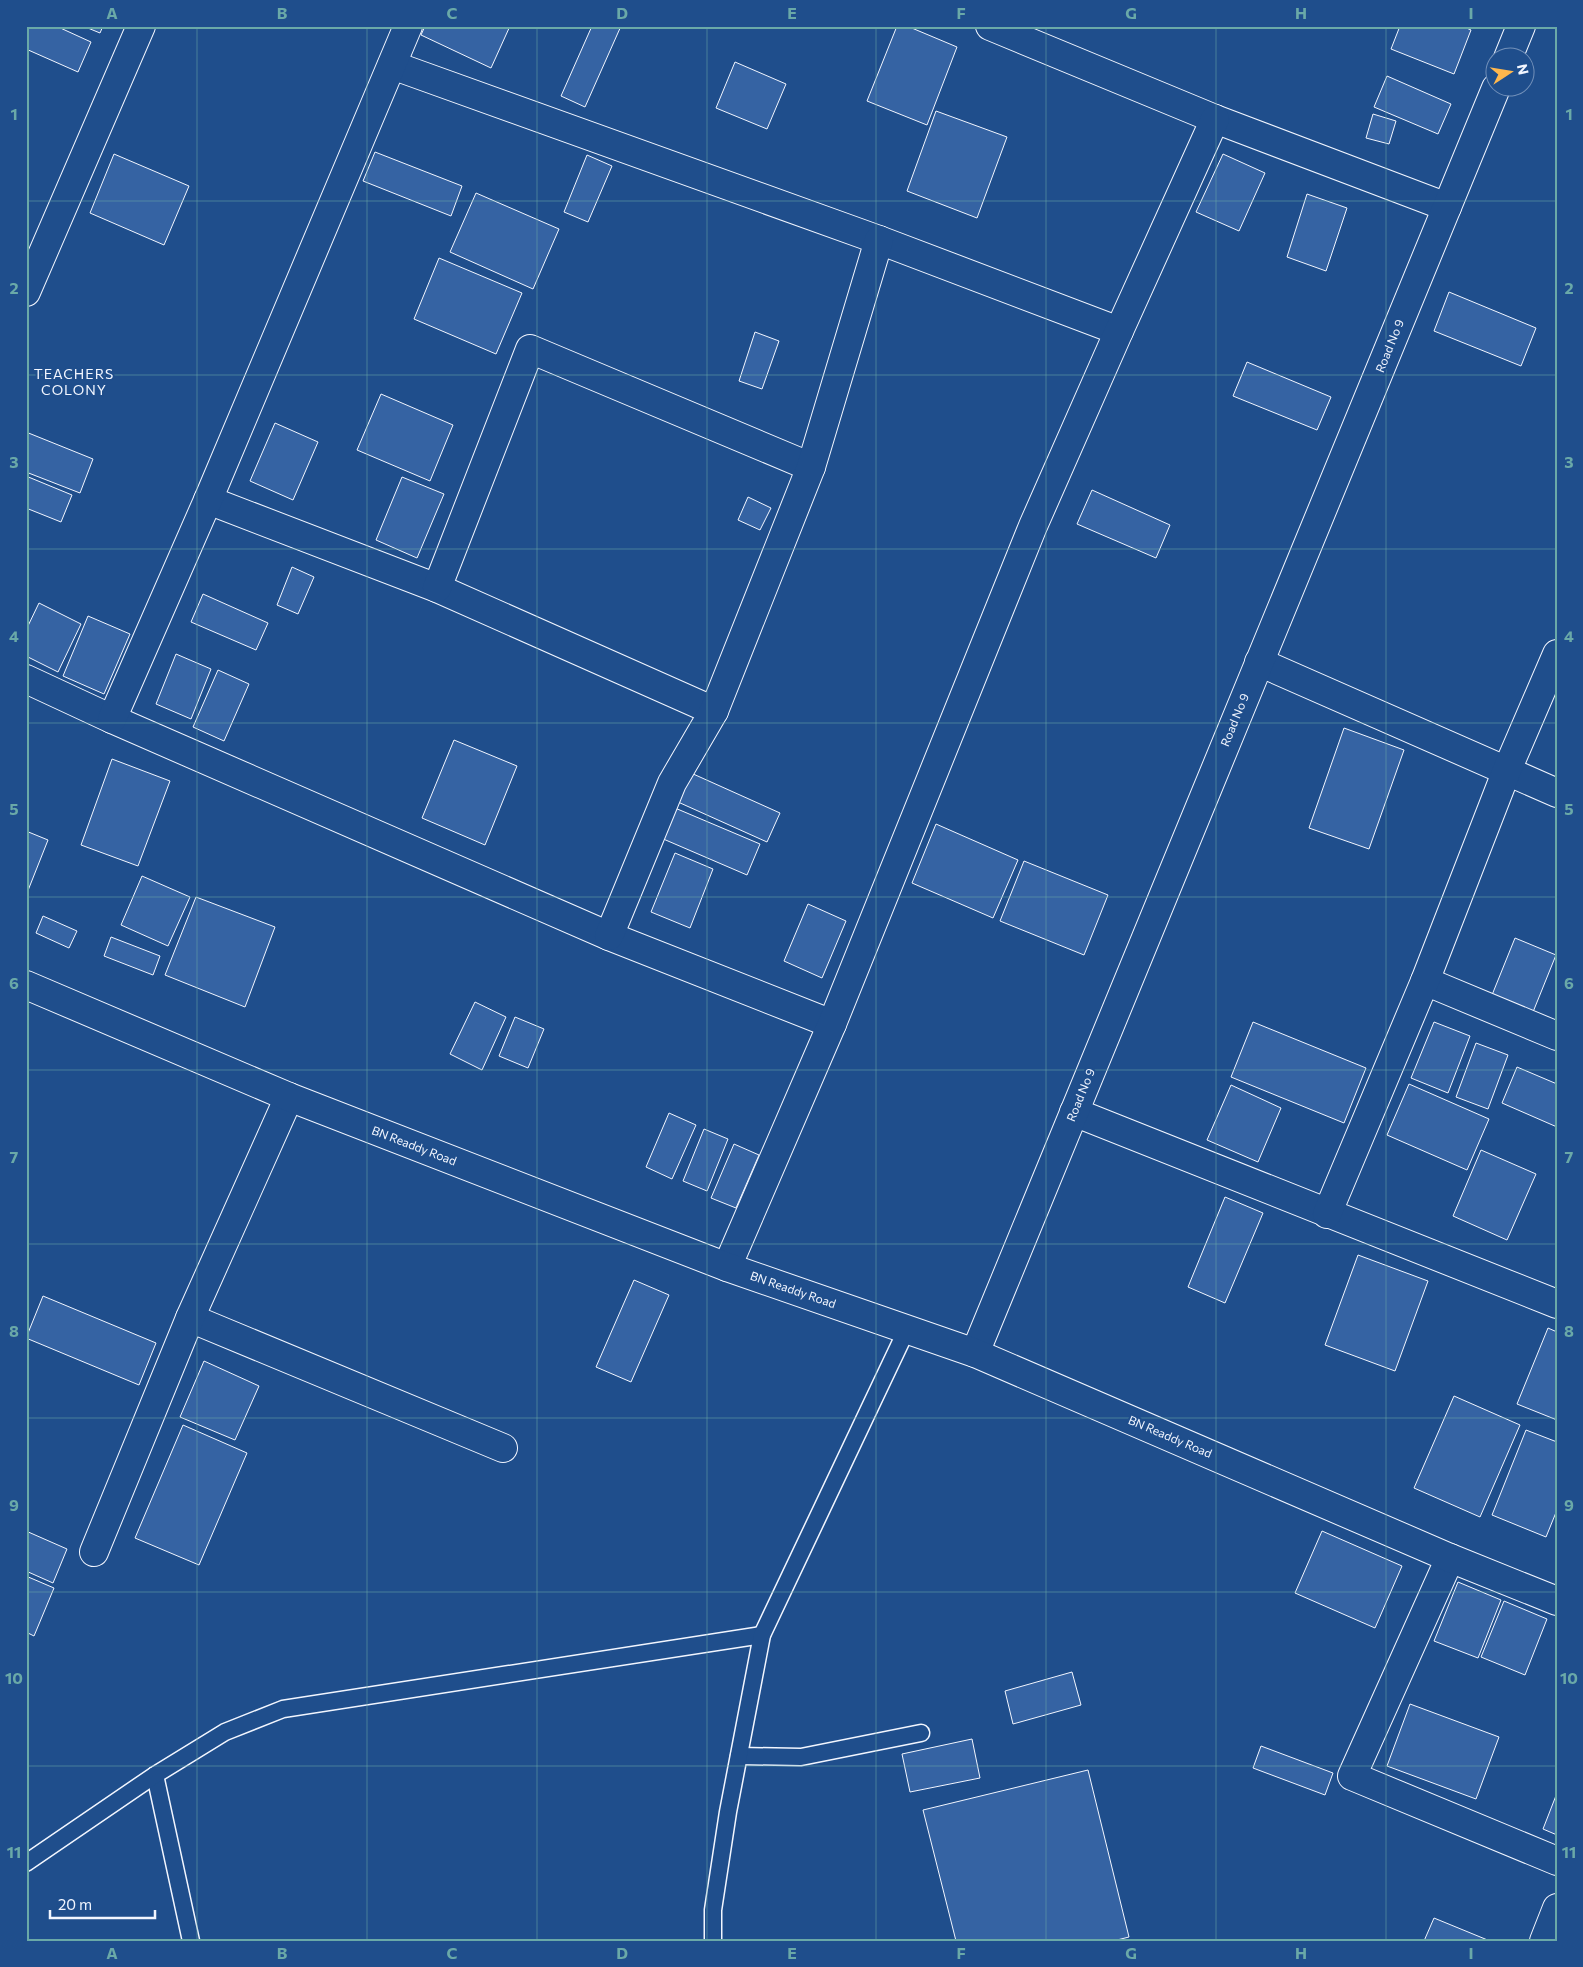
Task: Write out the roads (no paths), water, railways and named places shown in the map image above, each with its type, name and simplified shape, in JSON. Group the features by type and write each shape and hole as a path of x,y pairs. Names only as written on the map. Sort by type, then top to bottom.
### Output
{"street":[{"path":"26,292 141,26"},
{"path":"112,719 208,500 408,26"},
{"path":"990,26 1216,119 1447,207"},
{"path":"1512,48 1521,26"},
{"path":"392,65 879,240 1119,331"},
{"name":"Road No 9","path":"975,1353 1492,98"},
{"path":"727,1267 832,1024 1033,526 1119,331 1216,119"},
{"path":"609,936 672,783 714,711 812,467 879,240"},
{"path":"437,588 530,349 812,467"},
{"path":"208,500 437,588 714,711"},
{"path":"1328,1214 1425,982 1507,770 1557,654"},
{"path":"1259,662 1557,793"},
{"path":"26,679 112,719 609,936 832,1024"},
{"path":"1425,982 1557,1036"},
{"name":"BN Readdy Road","path":"26,985 289,1097 727,1267 975,1353 1450,1558 1557,1601"},
{"path":"94,1552 190,1318 289,1097"},
{"path":"1074,1112 1557,1304"},
{"path":"190,1318 503,1448"},
{"path":"1450,1558 1352,1776 1557,1862"},
{"path":"1544,1941 1557,1908"}],"lane":[{"path":"713,1941 713,1910 728,1812 762,1635 907,1329"},
{"path":"26,1863 155,1775 225,1732 283,1709 762,1635"},
{"path":"739,1756 800,1757 921,1733"},
{"path":"155,1775 191,1941"}],"district":[{"name":"TEACHERS COLONY","path":"74,382"}]}
